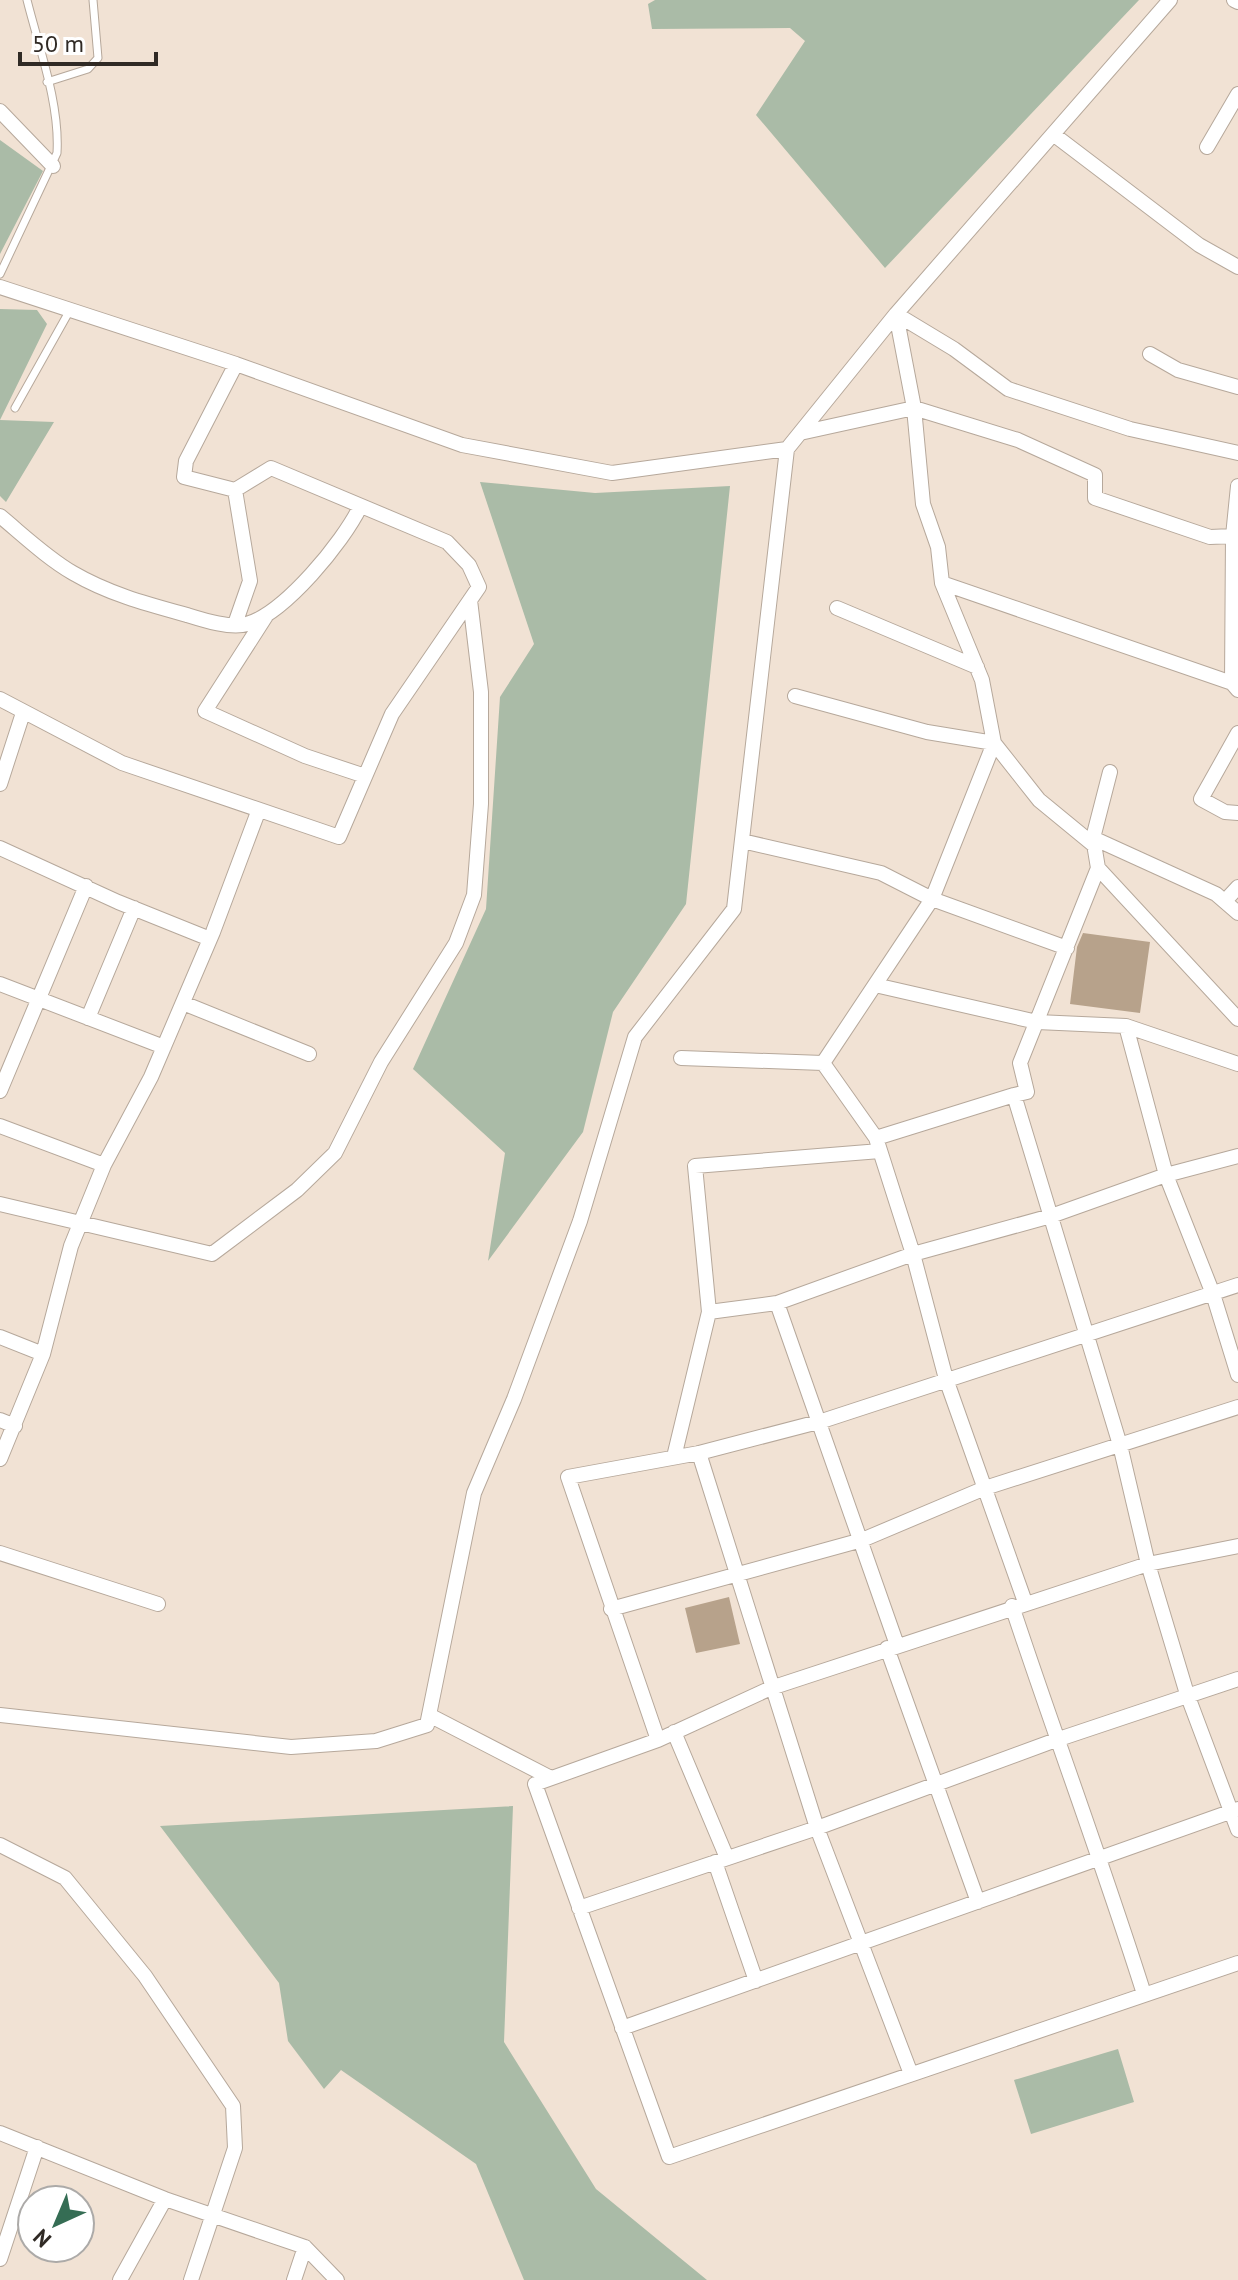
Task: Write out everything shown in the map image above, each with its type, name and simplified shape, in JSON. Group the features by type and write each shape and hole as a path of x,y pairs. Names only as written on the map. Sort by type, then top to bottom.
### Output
{"street":[{"path":"0,1715 291,1747 376,1741 427,1725 474,1493 514,1399 580,1221 635,1037 734,909 787,449 896,314 1170,0"},
{"path":"1207,147 1238,94"},
{"path":"0,111 53,166"},
{"path":"1053,134 1199,245 1238,267"},
{"path":"0,287 236,364 462,445 612,473 787,449"},
{"path":"896,314 914,408 923,504 938,547 942,583 977,667 994,743 1039,800 1094,842 1216,894 1238,913"},
{"path":"896,314 954,349 1008,389 1130,429 1238,453"},
{"path":"1150,354 1178,370 1238,387"},
{"path":"0,699 122,763 258,812 339,837 392,714 479,587 469,565 447,542 271,468 235,490 184,477 186,461 236,364"},
{"path":"800,433 914,408 1018,440 1095,475 1095,498 1210,537 1233,536"},
{"path":"942,583 1235,686 1233,536 1238,486"},
{"path":"235,490 250,581 235,624"},
{"path":"0,516 71,572 127,599 202,619 245,626 266,616 290,596 352,523 360,507"},
{"path":"0,1204 212,1254 297,1190 335,1153 381,1062 456,943 474,895 481,804 481,692 470,600"},
{"path":"837,608 977,667"},
{"path":"266,616 205,711 305,756 365,776"},
{"path":"795,696 927,732 994,743"},
{"path":"0,784 23,713"},
{"path":"1238,733 1201,799 1225,812 1238,813"},
{"path":"823,1063 932,899 994,743"},
{"path":"674,1457 709,1312 695,1166 878,1145 1027,1092 1020,1063 1098,868 1094,842 1110,772"},
{"path":"0,1459 43,1354 71,1246 104,1165 183,1003 258,812"},
{"path":"742,841 881,873 932,899 1067,948"},
{"path":"0,848 210,939"},
{"path":"1098,868 1238,1019"},
{"path":"0,1091 86,886"},
{"path":"1225,901 1238,887"},
{"path":"88,1018 134,908"},
{"path":"0,984 164,1047"},
{"path":"875,985 1037,1022 1126,1026 1238,1064"},
{"path":"183,1003 309,1054"},
{"path":"1126,1026 1166,1175 1213,1294 1238,1375"},
{"path":"681,1058 823,1063"},
{"path":"823,1063 878,1145 913,1254 946,1379 985,1488 1056,1740 1102,1858 1144,1994"},
{"path":"1014,1095 1120,1445 1148,1564 1187,1694 1235,1810 1238,1830"},
{"path":"0,1126 104,1165"},
{"path":"709,1312 777,1303 913,1254 1051,1216 1166,1175 1238,1156"},
{"path":"658,1740 568,1477 699,1453 822,1421 1238,1285"},
{"path":"777,1303 822,1421 862,1540 934,1785 978,1902"},
{"path":"0,1337 43,1354"},
{"path":"611,1609 862,1540 985,1488 1238,1407"},
{"path":"0,1420 15,1426"},
{"path":"699,1453 817,1828 911,2074"},
{"path":"1238,1546 1148,1564 1019,1604 771,1688 658,1740 535,1784 669,2157 1238,1963"},
{"path":"0,1553 158,1604"},
{"path":"579,1908 817,1828 1187,1694 1238,1679"},
{"path":"429,1715 551,1778"},
{"path":"674,1732 721,1860 756,1981"},
{"path":"622,2028 1235,1810"},
{"path":"0,1845 65,1878 145,1976 233,2106 235,2148 191,2280"},
{"path":"0,2133 165,2199 305,2247 337,2280"},
{"path":"0,2259 37,2147"},
{"path":"120,2280 165,2199"},
{"path":"294,2280 305,2247"}],"lane":[{"path":"0,274 53,166 58,139 27,0"},
{"path":"47,82 88,69 98,58 93,0"},
{"path":"15,408 70,310"}],"green space":[{"path":"655,0 1139,0 885,268 756,115 805,41 790,28 652,29 648,4"},
{"path":"0,140 43,171 0,254"},
{"path":"0,309 37,310 47,324 0,420"},
{"path":"0,420 54,422 6,502 0,496"},
{"path":"480,482 595,493 730,486 686,904 613,1012 583,1132 488,1261 505,1153 413,1069 486,909 500,697 534,644"},
{"path":"513,1806 504,2042 596,2189 707,2280 524,2280 476,2164 341,2070 324,2089 288,2041 279,1983 160,1826"},
{"path":"1118,2049 1134,2102 1031,2134 1014,2080"}],"building":[{"path":"1083,933 1150,942 1140,1013 1070,1004 1077,947"},
{"path":"729,1597 740,1644 696,1653 685,1608"}]}
